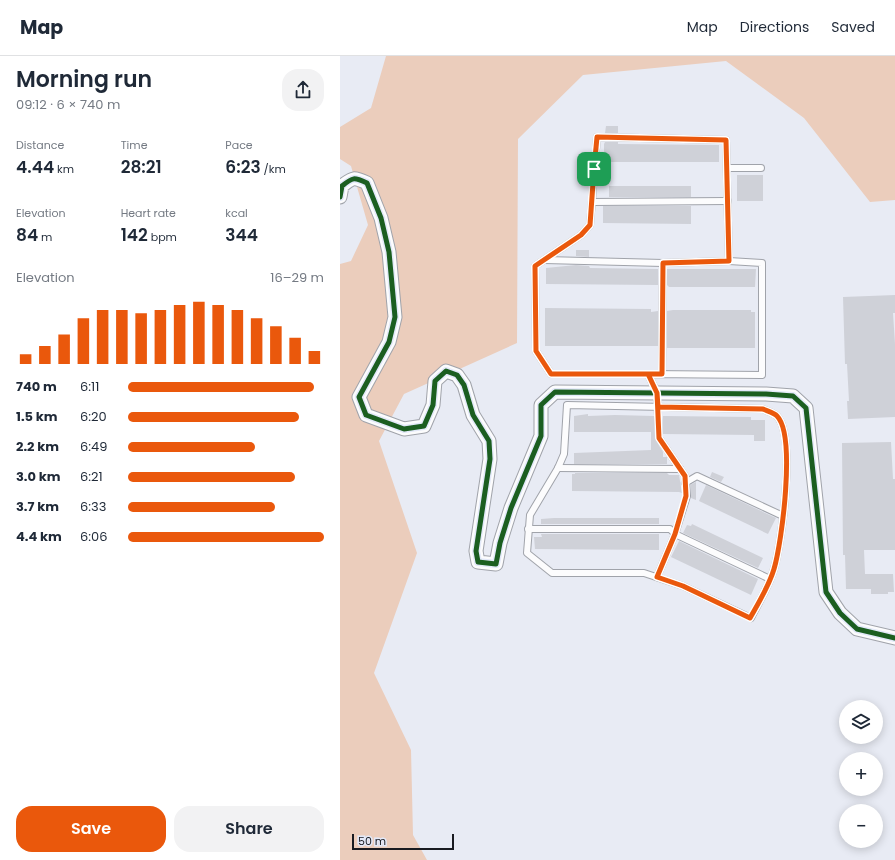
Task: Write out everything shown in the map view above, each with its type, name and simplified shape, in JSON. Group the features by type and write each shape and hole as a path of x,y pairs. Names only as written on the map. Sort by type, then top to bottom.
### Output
{"street":[{"path":"340,197 342,186 350,179 357,178 368,183 382,218 389,252 395,317 389,342 359,397 366,415 404,429 424,426 433,405 435,381 446,371 457,375 464,385 473,415 489,441 490,459 476,551 478,562 496,564 500,543 511,508 541,436 541,405 555,392 766,394 792,396 806,408 826,592 840,613 857,629 895,638"}],"lane":[{"path":"544,260 663,263 729,261 762,263 762,375 551,374 536,351 535,266 581,235 590,225 597,137 726,140 729,261"},
{"path":"727,168 761,168"},
{"path":"592,202 728,201"},
{"path":"662,374 663,263"},
{"path":"648,374 657,393 659,438 685,476 686,496 675,534 657,577"},
{"path":"567,405 763,409 777,415 783,427 786,453 783,516 774,568 750,618 683,586 644,573 552,573 526,553 530,515 558,468 564,454 567,405"},
{"path":"558,468 680,469"},
{"path":"685,483 697,476 783,516"},
{"path":"528,529 670,529 675,534 770,579"}],"shaded area":[{"path":"386,56 895,56 895,200 870,202 804,118 726,61 583,75 518,139 517,343 404,394 379,441 417,553 374,673 411,750 413,835 427,860 340,860 340,264 351,261 368,225 351,166 340,159 340,127 371,108"}],"building":[{"path":"606,126 618,126 618,133 605,133"},
{"path":"605,142 618,142 618,144 719,145 719,162 604,162"},
{"path":"737,175 763,175 763,201 737,201"},
{"path":"609,186 691,186 691,197 609,197"},
{"path":"603,206 691,206 691,224 603,223"},
{"path":"576,250 589,250 589,257 576,256"},
{"path":"576,265 589,266 590,268 658,269 658,285 546,284 546,268"},
{"path":"667,269 756,269 755,287 669,287 667,285"},
{"path":"895,295 895,313 893,313 895,344 895,417 848,419 847,401 849,401 847,364 845,364 843,297"},
{"path":"545,308 651,309 651,312 658,311 658,346 545,346"},
{"path":"751,310 751,312 755,312 755,348 667,348 667,311"},
{"path":"588,414 588,416 654,416 655,439 663,452 663,457 667,457 667,464 574,464 574,453 651,450 651,432 574,432 574,416"},
{"path":"663,416 751,417 751,420 765,420 765,441 754,441 754,435 663,434"},
{"path":"891,442 893,479 895,479 895,550 864,550 865,574 893,574 894,592 888,592 888,594 871,594 871,589 846,589 845,555 843,555 842,443"},
{"path":"712,472 724,477 721,482 710,477"},
{"path":"667,473 669,475 679,475 682,493 572,491 572,474"},
{"path":"696,482 696,500 691,498 690,485"},
{"path":"706,485 776,518 768,534 699,501"},
{"path":"659,518 659,524 541,524 541,519"},
{"path":"692,524 763,558 758,568 683,533 687,525 691,526"},
{"path":"541,534 659,534 659,550 535,549 534,537 542,537"},
{"path":"679,541 758,579 751,595 671,557"}],"cycle path":[{"path":"340,197 342,186 349,181 356,179 367,183 381,218 389,252 395,317 389,342 359,397 366,415 404,429 424,426 433,405 435,381 446,371 457,375 464,385 473,415 489,441 490,459 476,551 478,562 496,564 500,543 511,508 541,436 541,405 555,392 766,394 793,396 806,408 826,592 840,613 857,629 895,638"}],"route":[{"path":"594,169 590,225 581,235 535,266 536,351 551,374 648,374 657,393 659,438 685,476 686,496 675,534 657,577 683,586 750,618 766,588 774,568 785,507 786,453 783,427 777,415 763,409 658,407 657,393 648,374 662,374 663,263 729,261 726,140 597,137 594,169"}]}
